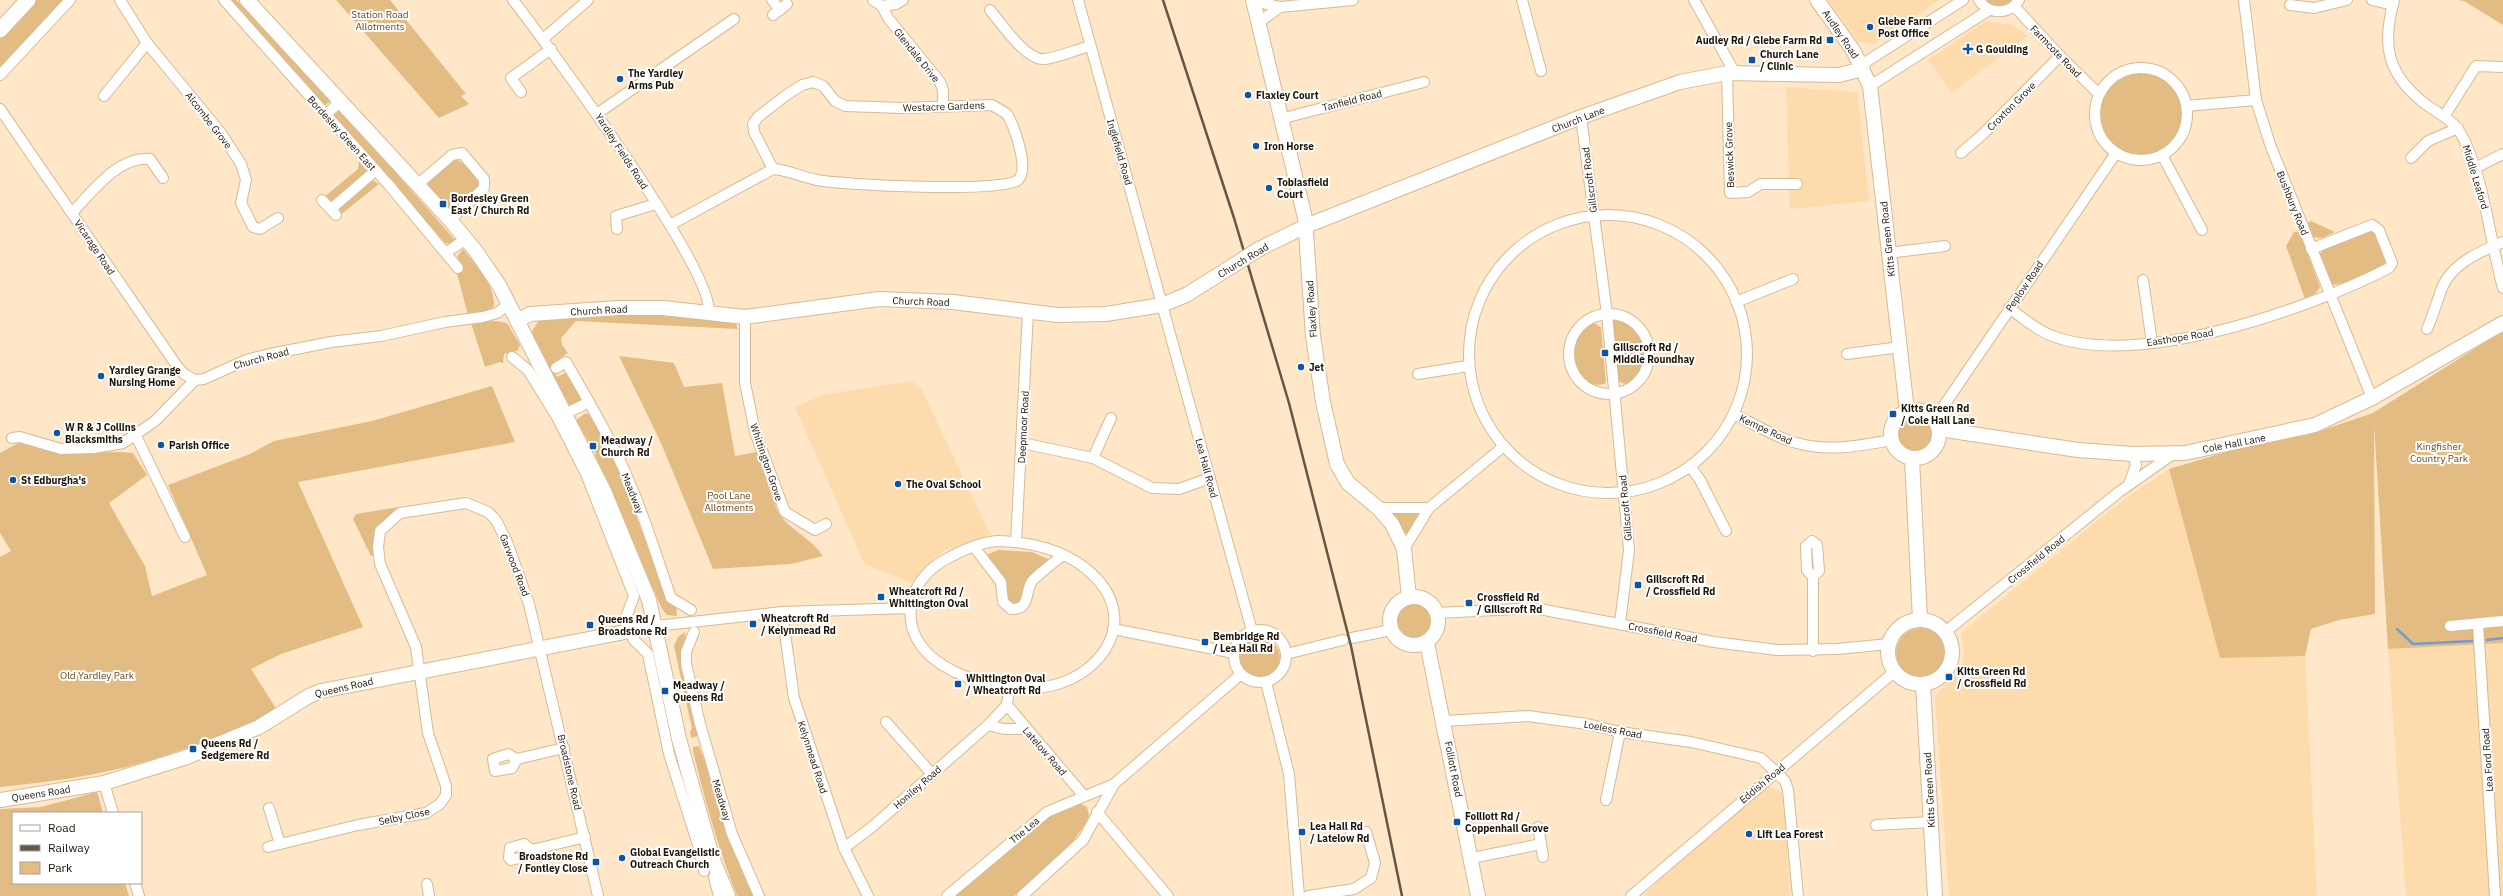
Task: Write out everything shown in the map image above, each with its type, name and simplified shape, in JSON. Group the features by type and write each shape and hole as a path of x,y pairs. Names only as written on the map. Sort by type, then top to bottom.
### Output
{"main road":[{"path":"0,30 28,0"}],"street":[{"path":"0,75 70,0"},
{"name":"Alcombe Grove","path":"120,0 147,43 221,133 241,164 246,180 241,203 254,227 260,229 278,218"},
{"name":"Bordesley Green East","path":"224,0 447,252 458,268"},
{"name":"Bordesley Green East","path":"247,0 341,100 450,220 466,239 499,285 509,304"},
{"name":"Yardley Fields Road","path":"513,0 598,113 670,225 706,293 708,312"},
{"path":"543,39 588,0"},
{"path":"772,0 780,10"},
{"path":"874,0 882,6 896,4 903,0"},
{"name":"Inglefield Road","path":"1078,0 1162,305"},
{"path":"1254,1 1280,7 1353,0"},
{"path":"1522,0 1541,71"},
{"path":"1694,0 1731,73"},
{"name":"Audley Road","path":"1817,0 1862,67"},
{"path":"1862,67 1963,0"},
{"path":"1979,0 1989,10 2000,12 2017,3"},
{"name":"Bushbury Road","path":"2244,0 2256,100 2271,147 2372,398"},
{"path":"2290,5 2314,8 2347,0"},
{"path":"2372,0 2393,2"},
{"name":"Flaxley Road","path":"1254,1 1280,119 1306,226 1313,336 1323,402 1335,456 1348,483 1378,508 1392,524 1404,549 1409,597"},
{"name":"Middle Leaford","path":"2393,2 2387,35 2387,50 2394,67 2407,88 2424,103 2445,115 2458,128 2475,168 2499,244 2503,288"},
{"name":"Farmcote Road","path":"2017,3 2060,56 2099,94"},
{"name":"Glendale Drive","path":"882,6 888,18 940,82 943,90 943,106"},
{"path":"1258,23 1280,7"},
{"path":"990,10 1027,53 1035,58 1043,60 1090,46"},
{"path":"1870,86 1989,10"},
{"path":"598,113 734,19"},
{"path":"104,96 147,43"},
{"path":"521,92 511,78 551,49"},
{"name":"Croxton Grove","path":"1961,153 1983,134 2060,56"},
{"path":"2445,115 2476,66 2503,67"},
{"name":"Church Lane","path":"1306,226 1581,117 1680,82 1731,73 1839,75 1862,67"},
{"name":"Kitts Green Road","path":"1862,67 1870,86 1907,411"},
{"path":"2142,68 2166,76 2176,84 2186,106 2184,129 2172,148 2162,155 2139,160 2116,153 2106,144 2099,133 2095,113 2099,94 2107,82 2117,74 2129,69 2142,68"},
{"name":"Beswick Grove","path":"1731,73 1730,193 1748,192 1761,184 1796,184"},
{"name":"Westacre Gardens","path":"813,82 823,86 834,101 846,106 992,105 1007,114 1023,164 1018,180 1012,183 962,186 889,187 816,180 784,170 773,170 754,132 753,124 767,110 802,85 813,82"},
{"name":"Tanfield Road","path":"1280,119 1424,82"},
{"path":"326,115 341,100"},
{"path":"2186,106 2256,100"},
{"name":"Vicarage Road","path":"0,109 177,366 184,374 195,380"},
{"name":"Gillscroft Road","path":"1581,117 1607,314 1629,550 1620,623"},
{"path":"2411,158 2428,141 2458,128"},
{"path":"417,185 452,154 462,153 484,179 484,188 450,220"},
{"name":"Peplow Road","path":"1936,425 2009,308 2116,153"},
{"path":"2475,168 2503,154"},
{"path":"2162,155 2202,230"},
{"path":"72,213 101,183 134,160 150,158 163,178"},
{"path":"322,200 334,212 375,170"},
{"path":"670,225 773,170"},
{"path":"617,229 616,216 656,204"},
{"path":"1593,215 1642,217 1685,237 1714,262 1727,281 1736,302 1745,327 1748,374 1735,415 1709,451 1670,479 1647,489 1624,492 1592,491 1557,484 1530,467 1504,446 1491,428 1475,395 1468,366 1472,325 1476,308 1492,276 1519,248 1548,228 1566,221 1593,215"},
{"name":"Church Road","path":"517,321 530,314 618,308 708,312 745,317 879,299 954,302 1028,312 1087,315 1162,305 1186,296 1259,249 1306,226"},
{"name":"Easthope Road","path":"2009,308 2049,335 2078,343 2152,343 2230,329 2330,294 2391,266 2391,260 2379,230 2375,226 2367,226 2311,249"},
{"path":"447,252 466,239"},
{"path":"2428,329 2438,318 2443,286 2454,271 2468,260 2499,244"},
{"path":"1888,253 1945,246"},
{"path":"1736,302 1793,279"},
{"path":"2143,280 2152,343"},
{"path":"509,304 561,415 604,491 624,552 634,596 625,620"},
{"name":"Church Road","path":"12,438 20,437 61,449 94,448 123,443 136,436 155,421 195,380 204,379 223,369 270,354 331,342 381,336 445,322 484,317 497,313 509,304"},
{"name":"Lea Hall Road","path":"1162,305 1252,631"},
{"name":"Deepmoor Road","path":"1016,542 1028,312"},
{"path":"1607,314 1619,315 1640,328 1649,352 1646,368 1639,381 1628,388 1614,392 1598,392 1586,388 1573,372 1568,360 1571,338 1581,326 1588,320 1607,314"},
{"name":"Whittington Grove","path":"745,317 745,383 755,432 785,512 815,530 826,524"},
{"name":"Cole Hall Lane","path":"1936,425 2078,450 2133,454 2173,454 2256,439 2315,425 2372,398 2503,323"},
{"path":"1847,354 1900,347"},
{"path":"512,357 528,370 561,415"},
{"name":"Meadway","path":"556,368 566,362 589,402 620,462 649,533 671,598 691,610"},
{"path":"1418,374 1468,366"},
{"path":"561,415 589,402"},
{"path":"1907,411 1922,411 1936,425 1938,439 1934,449 1926,456 1912,459 1899,454 1891,440 1893,422 1907,411"},
{"name":"Kempe Road","path":"1735,415 1796,443 1822,448 1852,448 1891,440"},
{"path":"1093,458 1111,418"},
{"path":"136,436 185,537"},
{"path":"1022,443 1093,458 1152,488 1179,489 1210,478"},
{"path":"1404,549 1429,508 1504,446"},
{"path":"2128,486 2136,465 2133,454"},
{"name":"Crossfield Road","path":"1945,632 2128,486 2173,454"},
{"path":"1912,459 1920,619"},
{"path":"1690,466 1700,480 1726,531"},
{"name":"Garwood Road","path":"419,673 416,646 378,556 380,531 400,513 466,503 478,506 492,516 507,542 529,604 541,648"},
{"path":"1378,508 1429,508"},
{"path":"987,542 1016,542 1063,555 1085,567 1101,582 1110,599 1113,629 1109,645 1101,657 1078,674 1051,685 1009,688 971,679 935,660 923,648 911,621 910,608 914,593 930,569 950,557 974,547 987,542"},
{"path":"974,547 1001,582 1003,602 1011,609 1018,608 1024,604 1032,581 1063,555"},
{"path":"624,552 648,598 656,626 668,645 676,687 667,706"},
{"path":"1813,577 1813,651"},
{"path":"1409,597 1426,600 1437,613 1437,630 1427,643 1409,645 1401,642 1391,630 1390,619 1393,609 1399,602 1409,597"},
{"path":"656,626 782,612 910,608"},
{"name":"Crossfield Road","path":"1437,613 1534,608 1735,645 1777,650 1813,651 1889,644"},
{"name":"Kelynmead Road","path":"782,612 794,698 844,848 868,896"},
{"path":"1920,619 1937,625 1945,632 1952,650 1950,664 1936,680 1923,685 1915,685 1904,681 1894,672 1888,659 1889,644 1893,633 1902,625 1920,619"},
{"path":"2450,626 2503,621"},
{"name":"Lea Ford Road","path":"2478,624 2495,896"},
{"name":"Queens Road","path":"0,800 104,783 212,748 259,728 287,712 301,700 321,691 656,626"},
{"path":"1113,629 1234,653"},
{"path":"1286,654 1391,630"},
{"path":"1252,631 1270,632 1280,641 1286,654 1281,672 1266,682 1256,682 1241,674 1234,660 1234,653 1237,643 1252,631"},
{"name":"Meadway","path":"694,632 686,652 686,664 700,724 732,834 759,896"},
{"path":"632,639 648,654 667,706 719,896"},
{"name":"Folliott Road","path":"1427,643 1445,721 1478,896"},
{"name":"Broadstone Road","path":"541,648 598,896"},
{"name":"Eddish Road","path":"1631,896 1894,672"},
{"name":"Selby Close","path":"268,847 358,825 426,812 440,804 446,795 446,786 428,733 419,673"},
{"name":"The Lea","path":"1022,896 1074,850 1083,840 1097,812 1114,784 1241,674"},
{"path":"1266,682 1289,774 1299,896"},
{"name":"Kitts Green Road","path":"1923,685 1935,896"},
{"path":"1007,705 1009,688"},
{"name":"Honiley Road","path":"844,848 872,827 988,726 1007,705"},
{"name":"Latelow Road","path":"1007,705 1084,796"},
{"name":"Loeless Road","path":"1445,721 1528,716 1587,724 1620,732 1691,742 1761,758 1785,781 1788,790 1798,896"},
{"path":"886,722 932,774"},
{"path":"988,726 1004,729 1026,729"},
{"path":"1606,800 1620,732"},
{"path":"517,759 564,748"},
{"path":"104,783 114,812"},
{"name":"The Lea","path":"947,896 1047,812 1114,784"},
{"path":"269,808 280,844"},
{"path":"1097,812 1168,896"},
{"path":"1876,825 1930,822"},
{"path":"1538,827 1544,857"},
{"path":"1308,896 1354,889 1371,878 1375,863 1366,832 1351,831"},
{"path":"532,850 585,837"},
{"path":"1472,858 1541,844"},
{"path":"704,871 708,852"},
{"path":"708,852 728,896"},
{"path":"135,884 139,896"},
{"path":"427,884 429,896"}],"shaded area":[{"path":"1828,0 1939,0 1874,44 1859,42"},
{"path":"1986,21 2013,25 2027,36 1952,93 1928,60"},
{"path":"1786,87 1857,92 1869,201 1790,209"},
{"name":"The Oval School","path":"912,381 921,388 990,535 945,550 929,563 911,583 864,563 795,407 823,395"},
{"path":"2169,469 2220,658 2305,656 2317,896 1949,896 1935,696 1961,669 1964,653 1961,633 2098,520 2137,490"},
{"path":"2503,643 2503,896 2406,896 2388,649"},
{"name":"Lift Lea Forest","path":"1768,786 1784,793 1790,896 1644,896 1664,875"}],"green space":[{"path":"36,0 64,0 0,70 0,38"},
{"path":"230,0 236,0 255,16 329,98 329,102 324,106"},
{"name":"Station Road Allotments","path":"336,0 390,0 466,94 461,96 469,104 439,118"},
{"path":"1985,0 2015,0 2009,5 1995,7"},
{"path":"2459,0 2503,0 2503,25 2464,1"},
{"path":"2141,72 2149,73 2164,79 2176,91 2182,106 2182,122 2176,137 2164,149 2149,155 2141,156 2133,155 2118,149 2106,137 2100,122 2099,114 2100,106 2106,91 2118,79 2133,73"},
{"path":"340,110 456,241 451,244 445,243 333,116"},
{"path":"456,159 470,170 476,178 479,186 453,211 447,208 428,186 428,181"},
{"path":"359,161 367,171 332,205 323,198 358,169"},
{"path":"371,179 379,184 339,216 336,210"},
{"path":"2311,221 2335,232 2322,238 2311,237 2306,224"},
{"path":"2369,230 2374,232 2387,263 2385,267 2343,283 2333,285 2329,281 2319,256 2333,244"},
{"path":"2299,231 2320,287 2316,293 2305,299 2286,246 2294,232"},
{"path":"463,249 484,275 491,290 494,306 489,311 468,315 456,270 462,266 457,256"},
{"path":"674,314 735,322 738,329 576,321 561,338 562,345 568,353 551,364 557,377 567,372 580,396 581,400 570,406 535,343 532,331 539,320 575,315"},
{"path":"1620,319 1634,327 1642,338 1645,350 1644,363 1640,374 1634,381 1626,384 1617,380 1611,325 1614,320"},
{"path":"496,321 507,323 520,345 517,351 504,354 503,363 500,362 485,367 471,323"},
{"path":"1589,323 1594,323 1601,327 1606,383 1599,385 1587,382 1582,378 1578,373 1573,360 1572,349 1575,341"},
{"name":"Kingfisher Country Park","path":"2503,331 2503,643 2388,649 2374,424 2375,614 2339,620 2311,629 2305,656 2220,658 2169,469 2246,446 2308,435 2373,413"},
{"name":"Pool Lane Allotments","path":"619,356 674,363 684,387 722,383 735,456 756,452 778,512 788,524 812,543 823,556 791,564 713,569 661,443"},
{"name":"Old Yardley Park","path":"492,386 515,442 298,482 363,627 281,654 251,669 279,713 161,757 126,767 73,778 0,787 0,557 11,551 0,533 0,453 20,442 46,450 60,452 133,453 147,475 109,503 145,566 152,596 207,575 168,485 250,454 274,441 372,421"},
{"path":"586,413 591,416 616,462 667,599 676,607 677,616 667,615 662,609 595,455 596,453 577,423 577,419"},
{"path":"1918,416 1927,421 1931,427 1931,441 1927,447 1918,452 1910,452 1901,447 1897,441 1896,430 1901,421 1907,417"},
{"path":"399,507 384,522 375,554 371,556 353,519 356,514"},
{"path":"1413,512 1418,514 1408,533 1405,533 1393,514"},
{"path":"998,550 1032,552 1048,559 1048,563 1021,602 1009,606 987,555"},
{"path":"1411,602 1419,602 1429,607 1433,614 1433,628 1429,635 1419,640 1411,640 1401,635 1399,632 1396,625 1396,617 1401,607 1404,605"},
{"path":"1916,628 1926,628 1939,635 1946,648 1946,658 1939,671 1926,678 1916,678 1907,674 1900,667 1896,658 1896,648 1900,639 1907,632"},
{"path":"685,632 698,736 691,738 690,731 692,729 674,646 678,637"},
{"path":"1260,638 1268,640 1274,644 1278,650 1280,658 1278,666 1274,672 1268,676 1260,678 1252,676 1246,672 1242,666 1240,658 1242,650 1246,644 1252,640"},
{"path":"699,746 755,896 737,896 730,878 712,824 693,751 693,747"},
{"path":"97,792 103,812 12,812 12,884 125,884 129,896 0,896 0,809 41,807"},
{"path":"1081,804 1087,807 1089,816 1074,839 1056,860 1014,896 955,896 1050,814 1070,805"}],"waterway":[{"path":"2397,629 2413,644 2472,641"},
{"path":"2487,640 2503,638"}],"railway":[{"path":"1163,0 1234,218 1289,403 1351,646 1402,896"}],"place":[{"name":"Glebe Farm Post Office","path":"1870,27"},
{"name":"Audley Rd / Glebe Farm Rd","path":"1830,40"},
{"name":"G Goulding","path":"1968,49"},
{"name":"Church Lane / Clinic","path":"1752,60"},
{"name":"The Yardley Arms Pub","path":"620,79"},
{"name":"Flaxley Court","path":"1248,95"},
{"name":"Iron Horse","path":"1256,146"},
{"name":"Tobiasfield Court","path":"1269,188"},
{"name":"Bordesley Green East / Church Rd","path":"443,204"},
{"name":"Gillscroft Rd / Middle Roundhay","path":"1605,353"},
{"name":"Jet","path":"1301,367"},
{"name":"Yardley Grange Nursing Home","path":"101,376"},
{"name":"Kitts Green Rd / Cole Hall Lane","path":"1893,414"},
{"name":"W R & J Collins Blacksmiths","path":"57,433"},
{"name":"Parish Office","path":"161,445"},
{"name":"Meadway / Church Rd","path":"593,446"},
{"name":"St Edburgha's","path":"13,480"},
{"name":"The Oval School","path":"898,484"},
{"name":"Gillscroft Rd / Crossfield Rd","path":"1638,585"},
{"name":"Wheatcroft Rd / Whittington Oval","path":"881,597"},
{"name":"Crossfield Rd / Gillscroft Rd","path":"1469,603"},
{"name":"Wheatcroft Rd / Kelynmead Rd","path":"753,624"},
{"name":"Queens Rd / Broadstone Rd","path":"590,625"},
{"name":"Bembridge Rd / Lea Hall Rd","path":"1205,642"},
{"name":"Kitts Green Rd / Crossfield Rd","path":"1949,677"},
{"name":"Whittington Oval / Wheatcroft Rd","path":"958,684"},
{"name":"Meadway / Queens Rd","path":"665,691"},
{"name":"Queens Rd / Sedgemere Rd","path":"193,749"},
{"name":"Folliott Rd / Coppenhall Grove","path":"1457,822"},
{"name":"Lea Hall Rd / Latelow Rd","path":"1302,832"},
{"name":"Lift Lea Forest","path":"1749,834"},
{"name":"Global Evangelistic Outreach Church","path":"622,858"},
{"name":"Broadstone Rd / Fontley Close","path":"596,862"}]}
